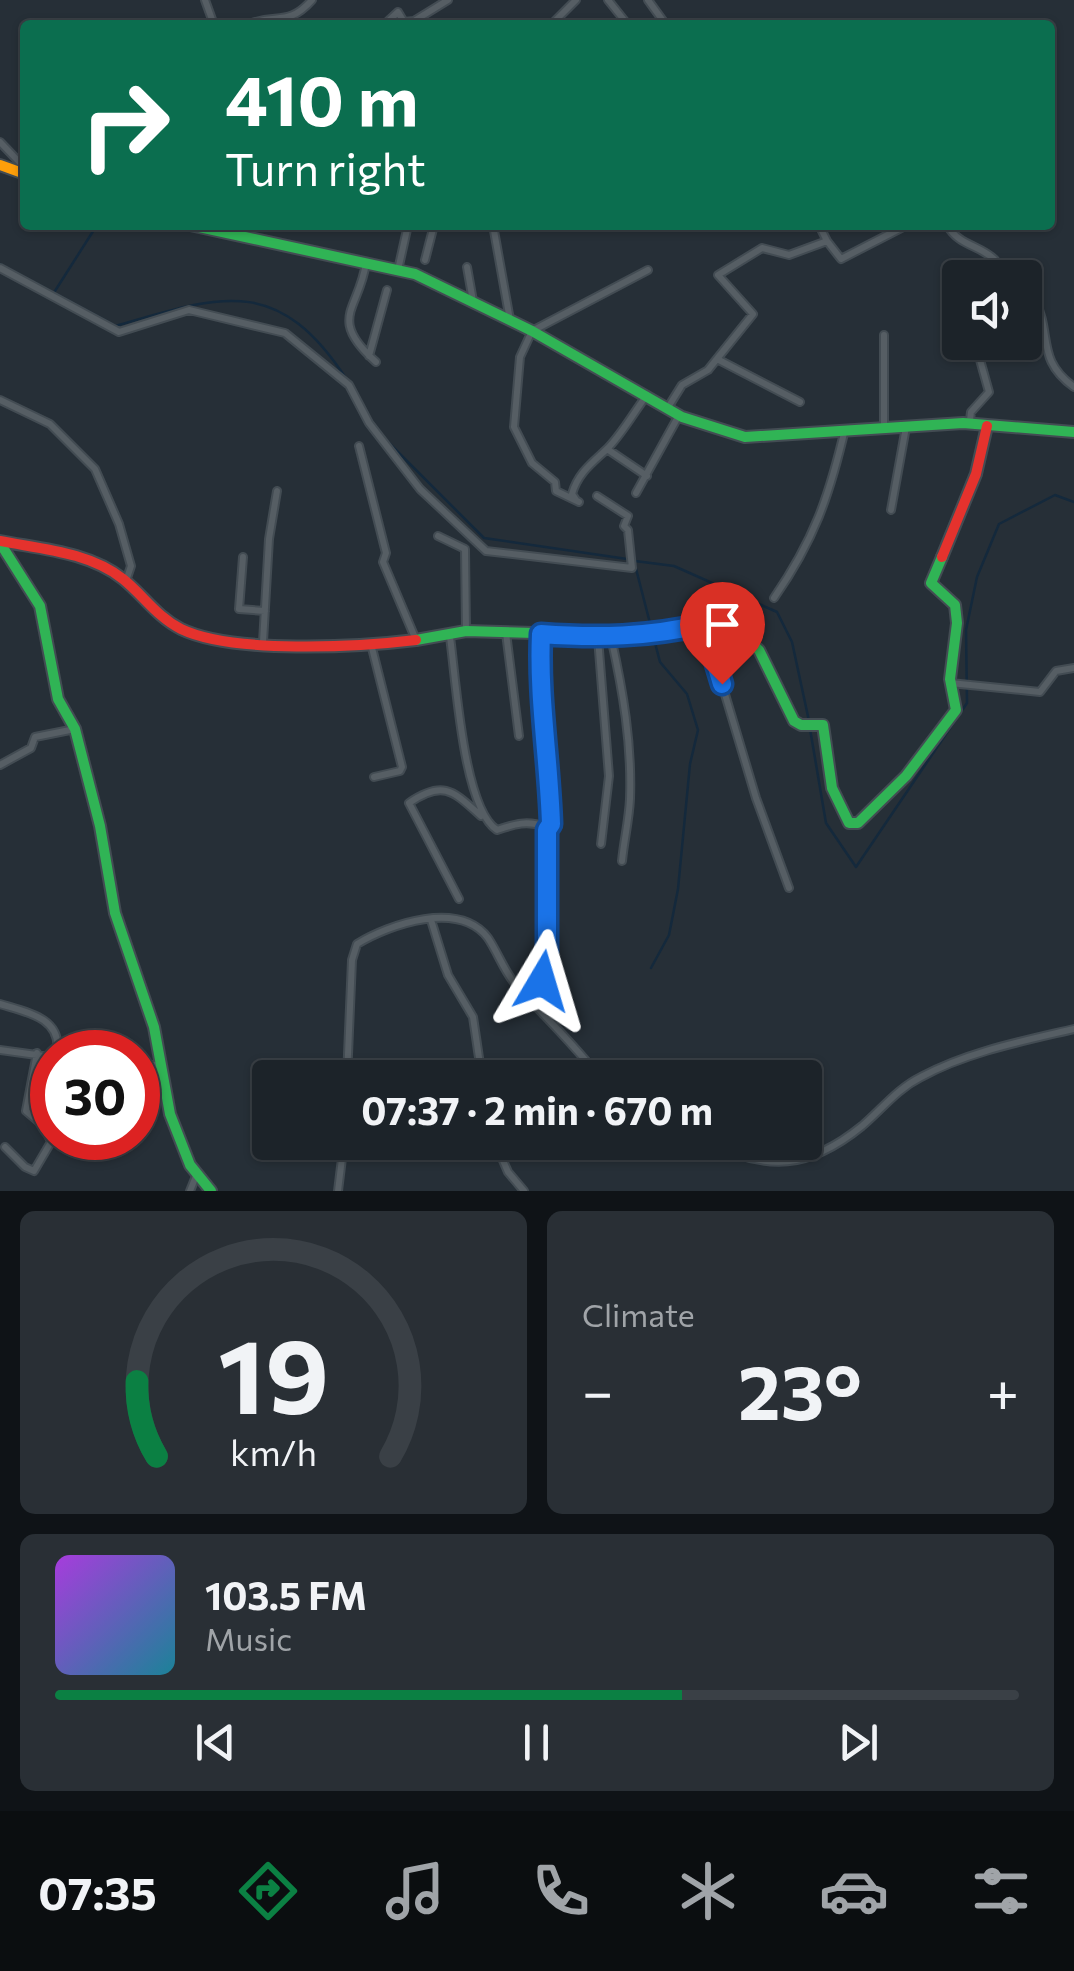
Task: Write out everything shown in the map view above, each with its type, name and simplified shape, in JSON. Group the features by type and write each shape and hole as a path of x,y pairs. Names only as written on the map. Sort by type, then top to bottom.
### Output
{"street":[{"path":"285,20 297,16 312,0"},
{"path":"416,20 448,0"},
{"path":"556,20 576,0"},
{"path":"608,0 624,20"},
{"path":"0,142 20,165"},
{"path":"220,230 429,279 532,331 647,395 678,417 720,434 745,438 845,428 963,423 1074,432"},
{"path":"398,270 407,230"},
{"path":"425,260 433,230"},
{"path":"493,230 502,285 510,303 510,321"},
{"path":"822,230 841,260 898,230"},
{"path":"952,230 968,247 987,252 995,260"},
{"path":"667,409 682,385 708,370 752,314 718,275 762,248 789,255 828,241"},
{"path":"366,262 349,321 355,341 376,362"},
{"path":"467,266 474,303"},
{"path":"0,268 119,332 190,310 285,332 349,385 369,423 420,488 486,552 632,568 628,530 624,526 628,516 598,496"},
{"path":"647,395 607,449 593,458 576,482 572,494 578,501 556,491 555,482 532,463 514,427 520,357 532,331 648,270"},
{"path":"369,356 387,290"},
{"path":"1042,320 1048,336 1046,355 1055,374 1074,387"},
{"path":"884,335 884,427"},
{"path":"717,359 800,402"},
{"path":"963,423 970,420 971,412 989,392 980,360"},
{"path":"0,400 50,424 95,469 119,524 131,566 126,581"},
{"path":"636,494 678,417"},
{"path":"0,542 90,561 126,581 155,615 193,634 264,642 371,644 450,637 466,631 612,638 704,624 731,626 750,639 772,668 794,721 801,725 823,725 828,777 839,808 849,823 858,823 906,776 956,710 961,685 954,605 931,584 976,474 987,426"},
{"path":"891,510 906,427"},
{"path":"774,598 806,552 834,479 845,428"},
{"path":"359,446 386,554 384,562 416,640"},
{"path":"607,449 647,476"},
{"path":"264,642 269,538 278,491"},
{"path":"438,536 465,549 466,631"},
{"path":"0,542 40,606 58,699 75,729 100,826 115,913 154,1030"},
{"path":"243,557 239,609 265,611"},
{"path":"704,624 756,798 790,888"},
{"path":"506,631 518,736"},
{"path":"537,1004 547,951 547,830 551,824 539,676 541,634"},
{"path":"450,637 471,780 485,819"},
{"path":"598,638 609,776 601,844"},
{"path":"612,638 624,694 629,754 630,801 622,861"},
{"path":"371,644 402,766 400,771 374,777"},
{"path":"961,685 1040,692 1056,671 1074,668"},
{"path":"0,765 32,748 35,737 75,729"},
{"path":"459,899 409,804 439,789 448,790 497,830 516,822 534,823 547,830"},
{"path":"431,920 448,975 473,1017 479,1060"},
{"path":"348,1060 352,960 357,944 395,925 460,920 477,928 515,983 585,1060"},
{"path":"0,1004 50,1023 54,1030"},
{"path":"822,1147 862,1126 906,1085 924,1075 966,1058 1074,1029"},
{"path":"0,1050 30,1052"},
{"path":"160,1064 170,1114 196,1176 211,1191"},
{"path":"30,1092 26,1111 30,1115"},
{"path":"6,1147 24,1167 34,1171 40,1160"},
{"path":"338,1191 342,1160"},
{"path":"503,1160 524,1191"},
{"path":"759,1160 770,1164 798,1160"},
{"path":"190,1191 196,1176"}],"waterway":[{"path":"55,291 94,230"},
{"path":"0,264 116,326 187,306 217,302 245,302 272,308 297,322 322,346 347,380"},
{"path":"383,437 484,538 627,559"},
{"path":"810,729 826,823 856,867 967,703 966,630 977,577 999,524 1055,495 1074,502"},
{"path":"634,561 652,631"},
{"path":"635,561 674,566 777,612 792,642 809,721"},
{"path":"651,968 669,935 678,889 690,764 698,730 687,694 660,662 654,639"}],"traffic: fast":[{"path":"213,230 415,274 532,331 682,417 745,437 963,423 1074,432"},
{"path":"0,543 40,606 58,699 75,729 100,826 115,913 154,1027 170,1114 190,1165 211,1191"},
{"path":"416,640 466,631 640,636 721,624 739,631 759,650 794,721 801,725 823,725 832,788 849,823 858,823 906,776 956,710 950,679 957,623 955,605 931,583 942,557"}],"traffic: slow":[{"path":"0,165 20,172"}],"traffic: jam":[{"path":"942,557 976,474 987,426"},
{"path":"0,541 64,553 110,570 172,624 204,637 296,646 416,640"}],"route":[{"path":"542,981 547,951 547,830 551,824 548,749 539,676 541,634 612,638 663,634 704,624 722,684"}]}
